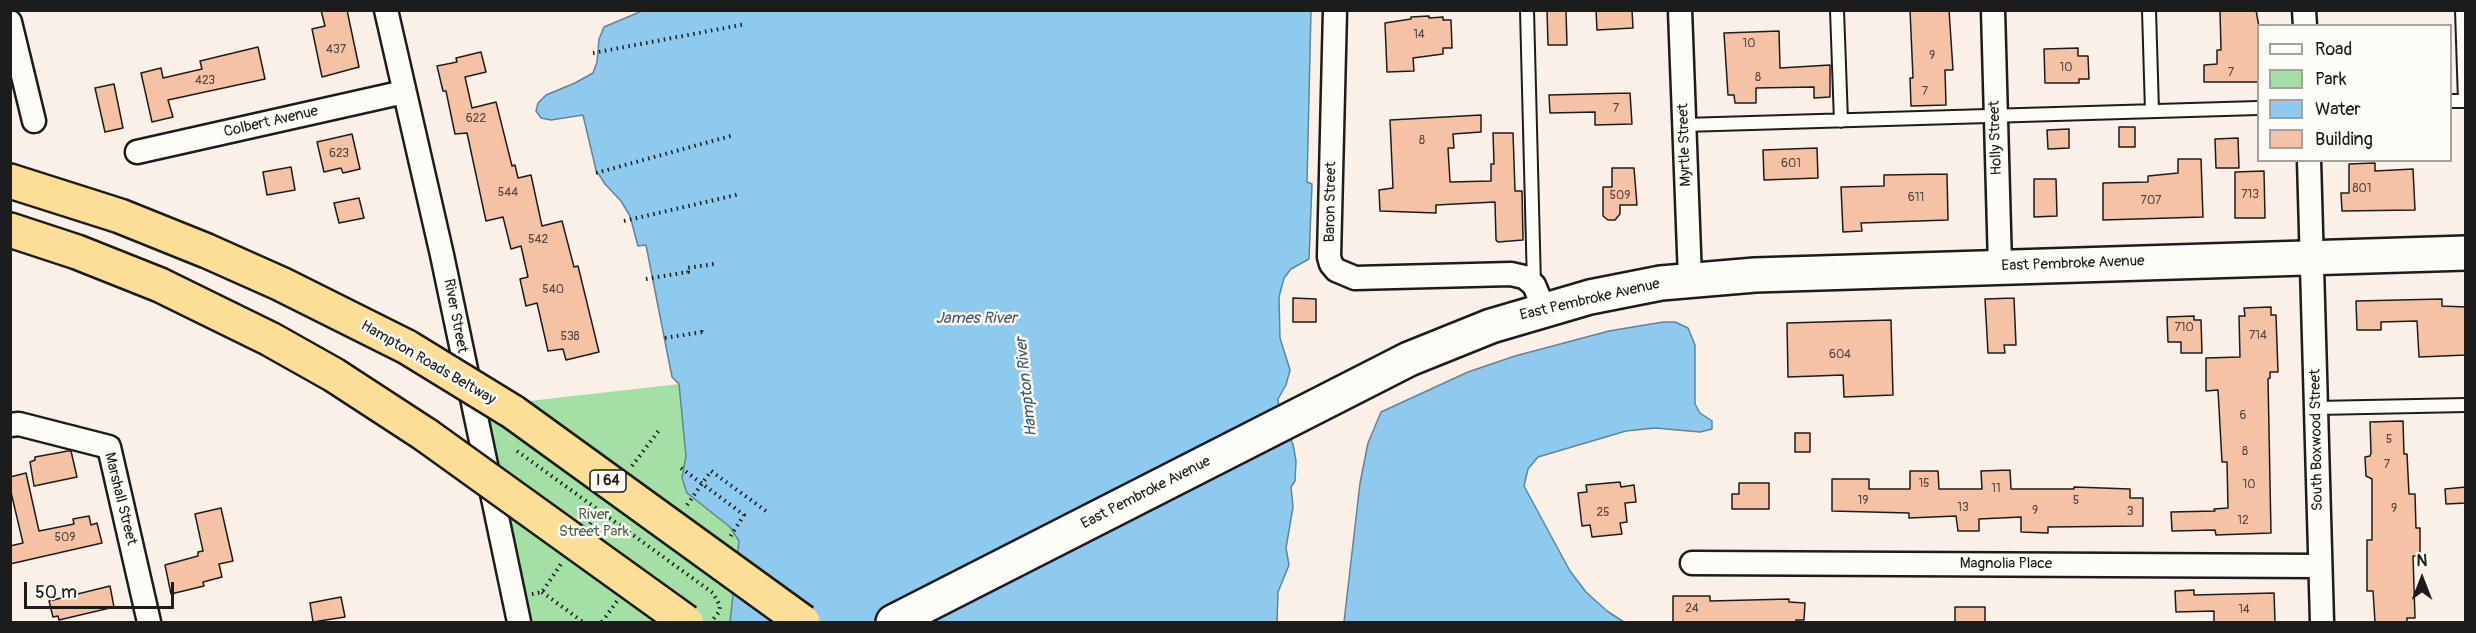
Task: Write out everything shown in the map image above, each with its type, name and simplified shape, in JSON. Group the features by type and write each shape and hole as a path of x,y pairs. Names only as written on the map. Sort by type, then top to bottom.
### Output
{"highway":[{"name":"Hampton Roads Beltway","path":"10,181 120,216 207,251 281,284 406,347 513,412 803,622"},
{"path":"10,230 77,252 160,285 270,339 334,375 426,435 686,622"}],"main road":[{"name":"East Pembroke Avenue","path":"893,622 1371,377 1539,297 1612,292 1690,279 2000,266 2466,253"}],"street":[{"name":"River Street","path":"386,10 442,255 519,622"},
{"name":"Baron Street","path":"1335,10 1329,256 1331,264 1336,270 1355,278 1501,273 1524,277 1539,297"},
{"name":"Myrtle Street","path":"1680,10 1690,279"},
{"name":"Holly Street","path":"1993,10 2000,266"},
{"path":"10,22 34,121"},
{"name":"Colbert Avenue","path":"137,152 404,92"},
{"name":"South Boxwood Street","path":"2309,162 2322,622"},
{"name":"Marshall Street","path":"10,425 19,424 109,447 149,622"},
{"name":"Magnolia Place","path":"1692,563 2320,566"}],"lane":[{"path":"1527,10 1539,297"},
{"path":"1837,10 1841,121"},
{"path":"2149,10 2152,111"},
{"path":"2462,10 2465,101"},
{"path":"1684,125 2257,108"},
{"path":"2317,408 2466,405"}],"path":[{"path":"593,53 746,24"},
{"path":"596,173 734,135"},
{"path":"624,221 740,194"},
{"path":"646,279 688,272 687,268 714,264"},
{"path":"665,338 702,332 703,336"},
{"path":"517,451 713,593 720,606 719,612 711,622"},
{"path":"681,468 744,514 729,538"},
{"path":"689,503 711,471 766,512"},
{"path":"542,592 583,622"}],"green space":[{"name":"River Street Park","path":"679,384 686,456 682,478 687,493 730,527 739,541 730,622 517,622 468,408"}],"water":[{"name":"James River","path":"642,11 1311,11 1307,182 1312,184 1309,259 1291,269 1284,278 1279,297 1280,338 1290,370 1286,385 1278,399 1280,418 1293,444 1296,461 1295,481 1291,487 1293,507 1286,548 1289,565 1278,592 1277,622 730,622 739,541 730,527 687,493 682,478 686,456 679,384 672,377 646,245 638,246 630,216 596,170 583,115 551,120 541,118 536,111 538,103 546,95 593,73 597,62 599,39 604,27"},
{"path":"1675,322 1688,328 1695,345 1695,404 1700,413 1712,421 1712,429 1700,432 1655,428 1626,431 1538,457 1528,469 1524,486 1570,571 1586,592 1607,611 1624,622 1344,622 1360,483 1368,443 1381,412 1468,372 1515,356 1609,331"}],"building":[{"path":"321,10 347,10 359,67 322,77 312,29 325,26"},
{"path":"1547,10 1566,10 1567,45 1548,45"},
{"path":"1596,10 1632,10 1633,28 1597,30"},
{"path":"1910,10 1949,10 1953,70 1945,70 1946,105 1911,106 1910,78 1913,78"},
{"path":"2220,10 2256,10 2258,24 2257,82 2204,82 2204,65 2217,64 2217,50 2221,50"},
{"path":"1429,16 1429,18 1443,17 1443,20 1451,20 1452,48 1443,48 1443,54 1413,58 1414,71 1387,72 1385,23 1411,19 1411,17"},
{"path":"1779,31 1780,68 1830,65 1830,97 1814,98 1814,87 1756,88 1756,103 1735,103 1734,95 1728,95 1724,33"},
{"path":"258,47 265,79 168,100 173,117 152,122 141,73 161,68 163,78 202,69 200,61"},
{"path":"2078,48 2078,56 2088,56 2089,79 2079,79 2079,83 2045,83 2044,49"},
{"path":"481,52 486,72 465,77 472,108 496,102 512,166 515,165 518,178 531,175 542,226 562,221 574,267 578,266 599,352 566,360 563,349 548,351 537,303 526,306 520,279 528,277 521,246 511,249 503,217 486,221 467,133 455,134 446,91 443,91 437,66 457,62 456,58"},
{"path":"114,84 123,128 105,132 95,88"},
{"path":"1630,93 1632,124 1595,125 1595,112 1550,113 1549,95"},
{"path":"1481,115 1481,132 1453,134 1454,148 1448,148 1450,182 1491,181 1491,164 1494,164 1493,133 1513,133 1515,191 1522,191 1523,240 1498,242 1496,240 1495,202 1436,205 1436,213 1380,211 1379,190 1393,188 1390,120"},
{"path":"2119,127 2135,127 2135,147 2119,147"},
{"path":"2069,129 2069,148 2048,149 2047,130"},
{"path":"352,134 360,169 343,173 341,168 324,172 317,142"},
{"path":"2238,138 2239,168 2216,168 2215,139"},
{"path":"1817,148 1818,178 1764,180 1763,150"},
{"path":"2178,159 2201,159 2203,217 2103,220 2103,183 2148,182 2148,176 2178,173"},
{"path":"2375,163 2375,171 2413,169 2415,210 2342,211 2341,193 2349,193 2349,164"},
{"path":"291,167 295,190 267,195 263,172"},
{"path":"1612,168 1634,168 1637,205 1620,205 1620,214 1615,220 1608,220 1603,216 1603,187 1612,187"},
{"path":"2264,171 2265,218 2235,218 2235,172"},
{"path":"1947,174 1948,220 1861,223 1862,231 1843,232 1841,187 1884,186 1884,175"},
{"path":"2034,179 2056,179 2057,216 2034,217"},
{"path":"359,198 364,218 339,223 334,203"},
{"path":"1293,298 1316,299 1316,322 1293,322"},
{"path":"2014,298 2016,345 2004,345 2005,353 1988,353 1985,299"},
{"path":"2442,299 2442,306 2466,307 2466,355 2419,357 2417,321 2381,322 2381,330 2357,330 2356,301"},
{"path":"2271,307 2271,315 2276,315 2278,372 2270,372 2268,379 2271,533 2216,535 2215,530 2172,531 2171,512 2215,511 2214,509 2228,508 2227,462 2222,462 2218,390 2206,391 2206,358 2240,357 2239,316 2245,316 2244,308"},
{"path":"2194,316 2194,320 2201,320 2202,353 2181,353 2181,342 2168,342 2167,317"},
{"path":"1891,320 1893,395 1844,397 1843,375 1788,377 1787,323"},
{"path":"2403,421 2409,494 2415,494 2416,528 2420,528 2420,556 2413,556 2415,618 2407,618 2407,622 2375,622 2373,591 2367,591 2367,540 2372,540 2372,479 2366,476 2365,457 2370,456 2371,453 2370,422"},
{"path":"1795,433 1810,433 1810,452 1795,452"},
{"path":"71,451 77,477 34,486 30,462 35,460 35,457"},
{"path":"2010,470 2011,489 2074,489 2074,487 2130,489 2130,498 2143,498 2143,526 2048,527 2048,533 2021,532 2021,517 1979,519 1979,531 1958,531 1956,516 1909,518 1909,513 1832,511 1832,479 1869,479 1869,489 1910,489 1910,471 1938,471 1939,489 1982,489 1981,471"},
{"path":"26,473 39,531 74,524 73,519 89,516 91,525 97,523 102,543 10,564 10,546 23,543 10,488 10,477"},
{"path":"1620,482 1621,487 1634,485 1636,502 1625,503 1627,522 1620,523 1622,534 1592,537 1590,525 1582,526 1578,493 1587,492 1586,485"},
{"path":"1739,483 1769,483 1769,509 1732,509 1732,494 1739,494"},
{"path":"2466,487 2466,503 2446,504 2445,489"},
{"path":"221,508 233,561 219,564 222,577 203,582 204,586 171,594 165,565 198,556 198,552 203,551 195,514"},
{"path":"110,586 114,607 59,620 58,616 53,617 49,601"},
{"path":"2194,590 2194,595 2274,593 2275,622 2214,622 2214,611 2176,612 2175,591"},
{"path":"1673,596 1710,596 1710,601 1789,599 1789,602 1805,603 1804,620 1796,620 1796,622 1673,622"},
{"path":"341,597 345,617 313,622 310,603"},
{"path":"1955,607 1985,607 1985,622 1955,622"}],"water label":[{"name":"Hampton River","path":"1027,387"}]}
